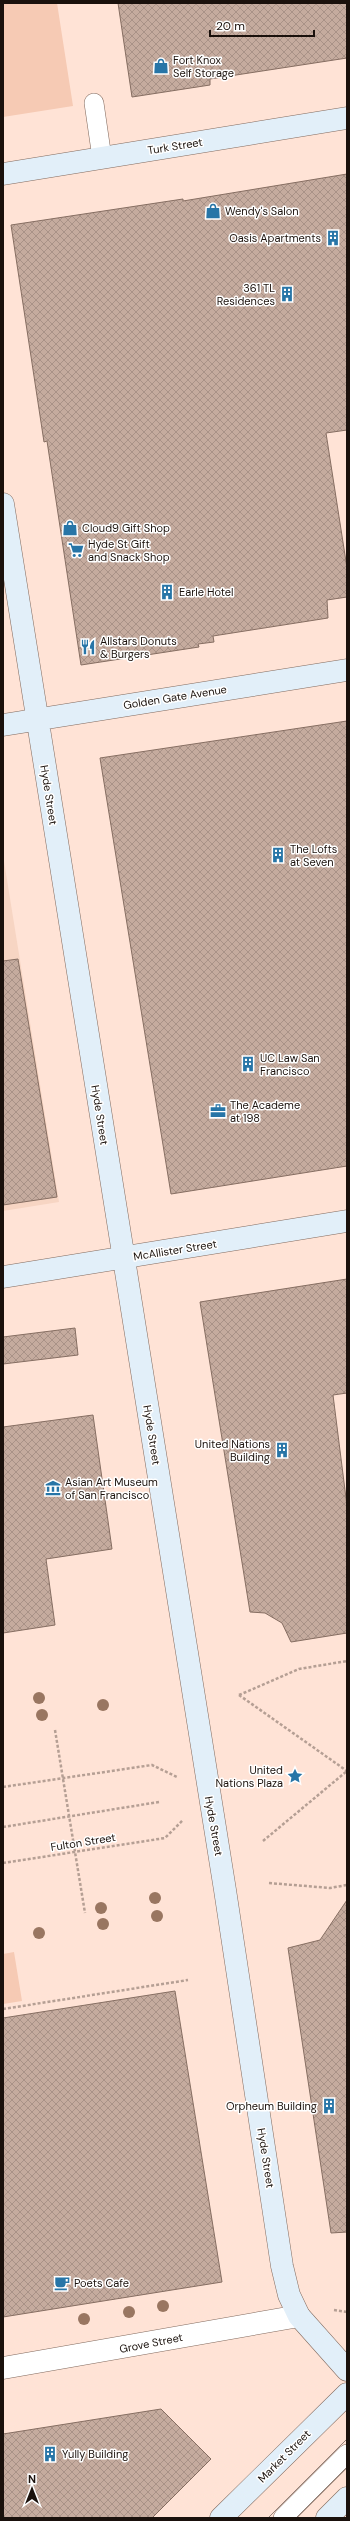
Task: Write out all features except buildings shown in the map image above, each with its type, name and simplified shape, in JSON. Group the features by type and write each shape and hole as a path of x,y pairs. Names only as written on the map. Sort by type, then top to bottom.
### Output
{"street":[{"name":"Turk Street","path":"3,174 347,118"},
{"name":"Hyde Street","path":"3,504 225,1890 282,2266 289,2295 299,2316 347,2370"},
{"name":"Golden Gate Avenue","path":"3,725 347,670"},
{"name":"McAllister Street","path":"3,1277 347,1221"},
{"name":"Grove Street","path":"3,2368 299,2316"},
{"name":"Market Street","path":"221,2518 347,2394"},
{"path":"327,2518 347,2498"}],"lane":[{"path":"94,103 102,158"},
{"path":"283,2518 347,2454"}],"path":[{"path":"263,1841 347,1771 239,1695 299,1669 347,1661"},
{"path":"55,1730 85,1913"},
{"path":"3,1787 152,1764"},
{"path":"3,1827 159,1802"},
{"name":"Fulton Street","path":"3,1863 165,1838"},
{"path":"269,1883 330,1888 347,1885"},
{"path":"3,2010 188,1980"},
{"path":"339,2309 347,2312"}],"shaded area":[{"path":"3,3 57,3 73,106 3,117"},
{"path":"3,855 59,1202 3,1211"},
{"path":"14,1952 22,2001 3,2004 3,1954"}],"tram line":[{"path":"268,2518 347,2439"},
{"path":"296,2518 347,2467"}],"place":[{"name":"Fort Knox Self Storage","path":"161,66"},
{"name":"Wendy's Salon","path":"213,211"},
{"name":"Oasis Apartments","path":"333,238"},
{"name":"361 TL Residences","path":"287,294"},
{"name":"Cloud9 Gift Shop","path":"70,528"},
{"name":"Hyde St Gift and Snack Shop","path":"76,550"},
{"name":"Earle Hotel","path":"167,592"},
{"name":"Allstars Donuts & Burgers","path":"88,647"},
{"name":"The Lofts at Seven","path":"278,855"},
{"name":"UC Law San Francisco","path":"248,1064"},
{"name":"The Academe at 198","path":"218,1111"},
{"name":"United Nations Building","path":"282,1450"},
{"name":"Asian Art Museum of San Francisco","path":"53,1488"},
{"name":"United Nations Plaza","path":"295,1776"},
{"name":"Orpheum Building","path":"329,2106"},
{"name":"Poets Cafe","path":"62,2283"},
{"name":"Yully Building","path":"50,2454"}]}
